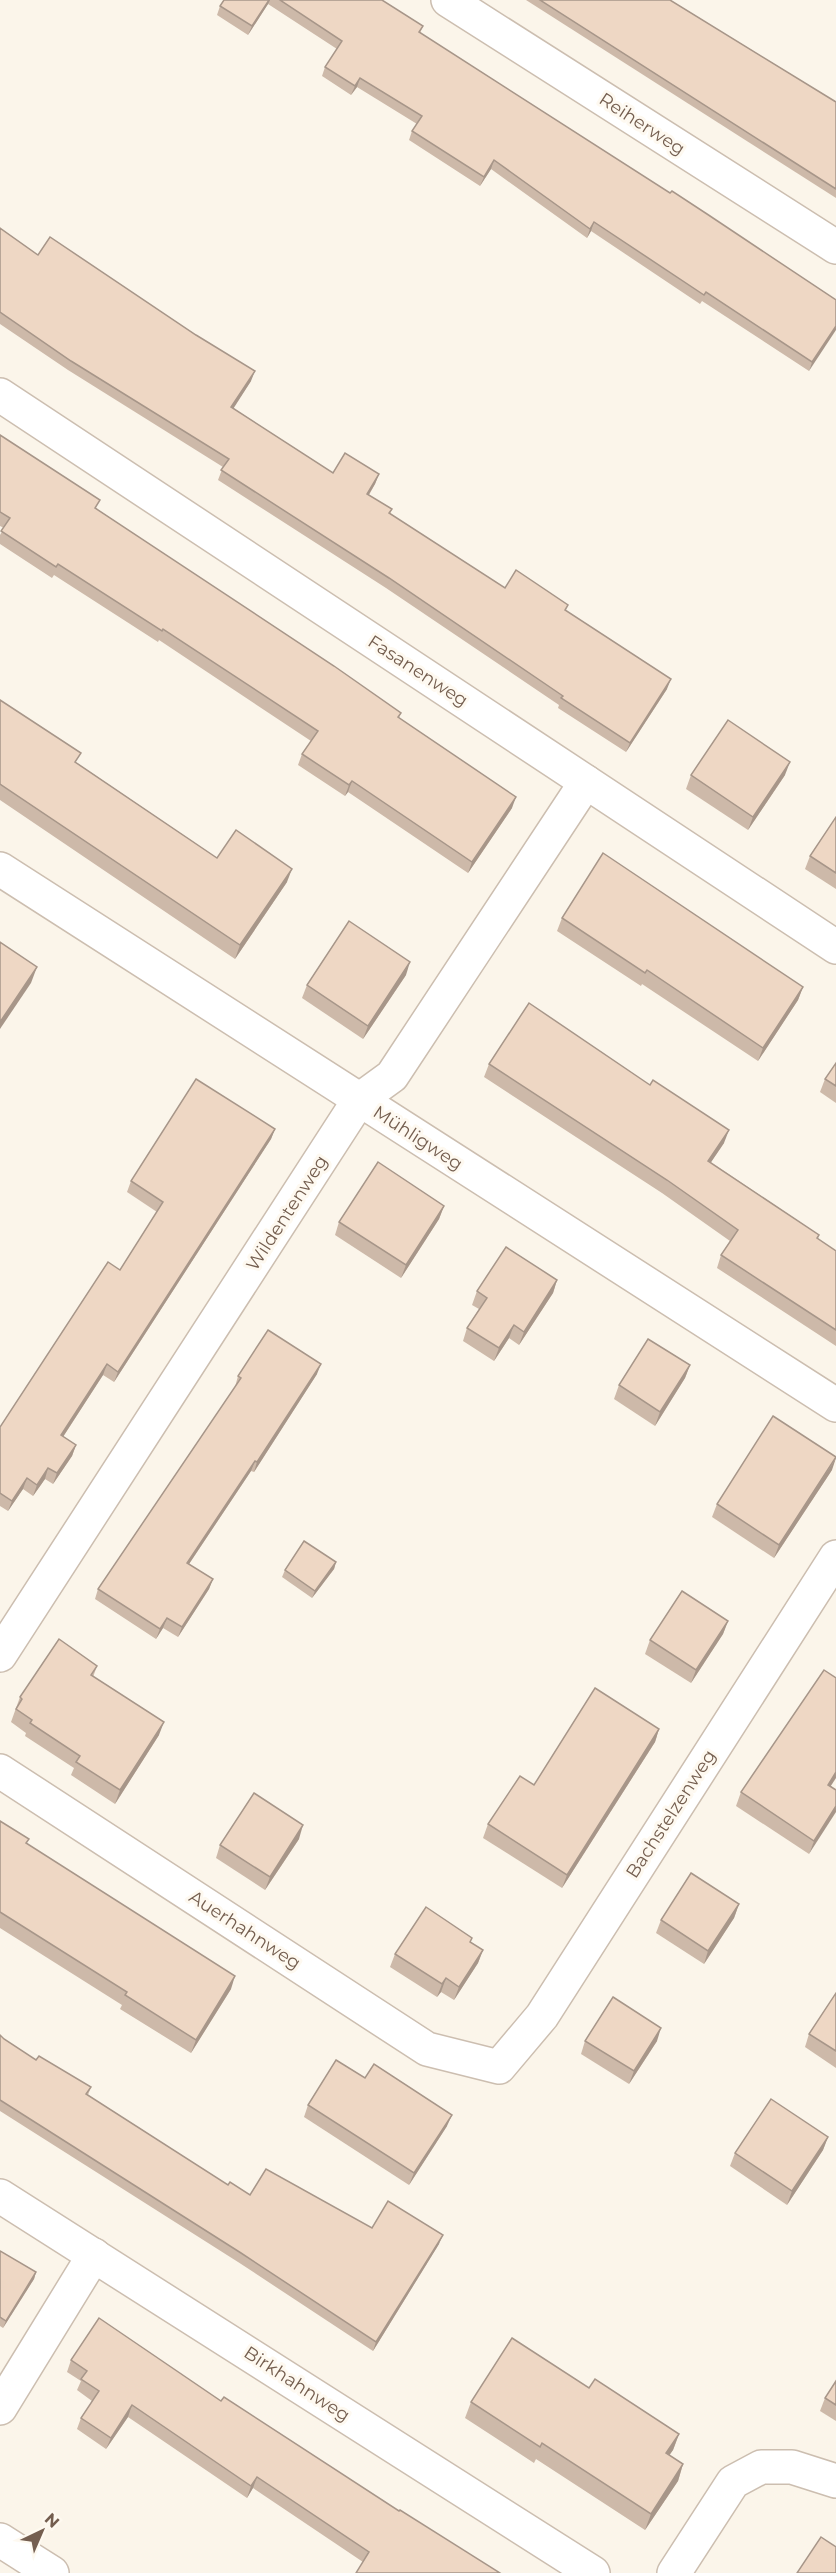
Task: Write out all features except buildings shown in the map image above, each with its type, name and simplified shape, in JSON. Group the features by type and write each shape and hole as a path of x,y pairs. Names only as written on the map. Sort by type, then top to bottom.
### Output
{"street":[{"name":"Reiherweg","path":"448,0 836,247"},
{"name":"Fasanenweg","path":"0,394 836,947"},
{"name":"Wildentenweg","path":"0,1655 359,1100 392,1076 586,782"},
{"name":"Mühligweg","path":"0,869 836,1405"},
{"name":"Bachstelzenweg","path":"499,2067 542,2016 836,1557"},
{"name":"Auerhahnweg","path":"0,1771 427,2049 499,2067"},
{"name":"Birkhahnweg","path":"0,2196 592,2573"},
{"path":"0,2408 94,2255"},
{"path":"674,2573 733,2482 761,2467 792,2467 836,2481"},
{"path":"0,2540 52,2573"}]}
